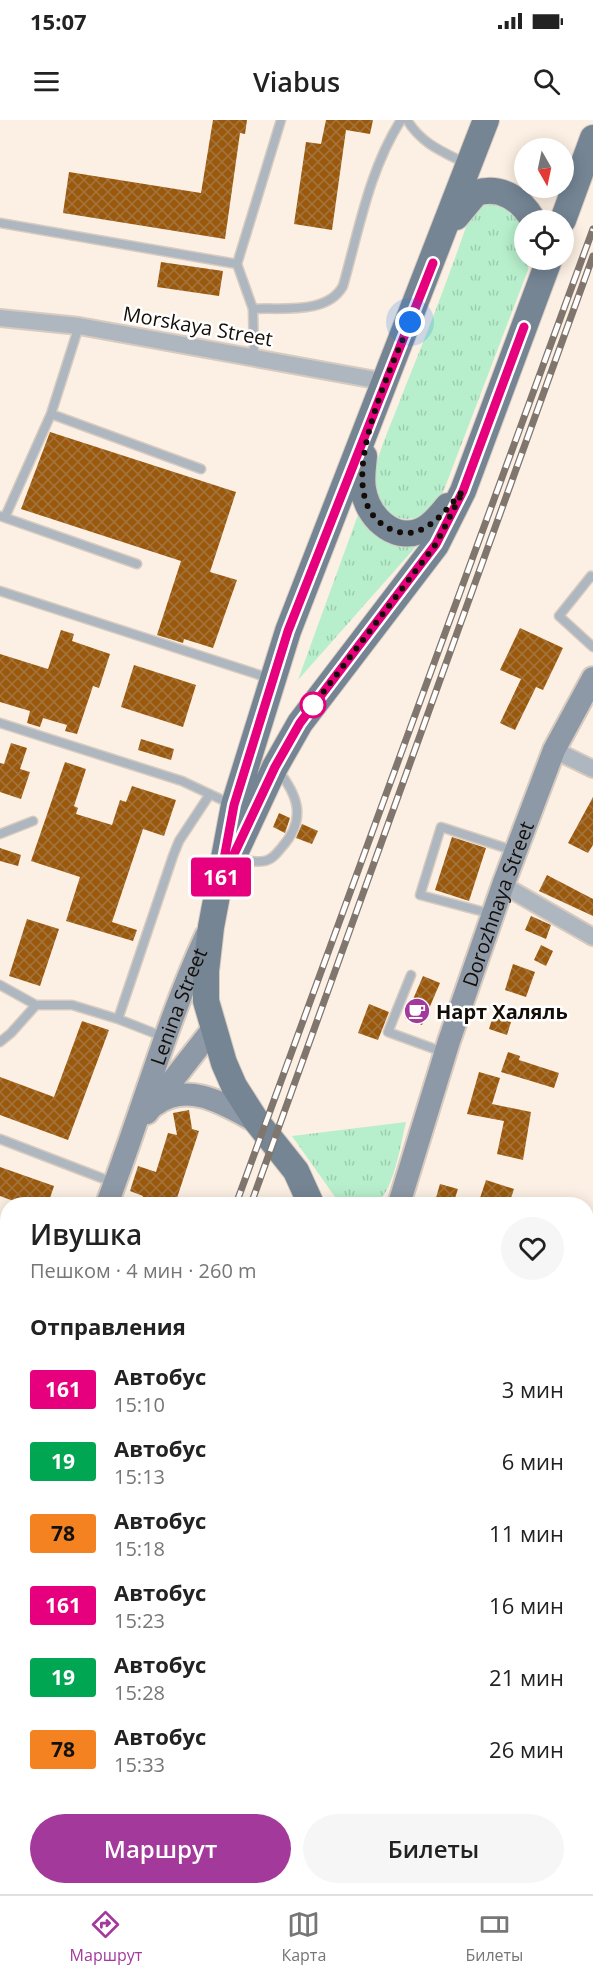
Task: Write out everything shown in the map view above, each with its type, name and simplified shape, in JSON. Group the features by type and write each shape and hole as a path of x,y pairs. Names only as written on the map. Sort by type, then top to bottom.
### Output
{"main road":[{"path":"433,263 486,120"},
{"path":"567,210 593,138"},
{"path":"433,263 455,217 476,193 496,189 507,193 526,210"},
{"name":"Lenina Street","path":"110,1197 143,1118 164,1037 211,927 234,805 288,631 433,263"},
{"path":"524,327 535,270"},
{"path":"524,327 545,270"},
{"name":"Lenina Street","path":"219,886 275,767 300,723 436,544 463,491 524,327"},
{"path":"367,434 363,468 364,494 371,512 389,529 403,533 420,531 437,519 463,491"},
{"name":"Dorozhnaya Street","path":"401,1197 446,1052 515,852 554,750 593,678"},
{"path":"211,927 206,971 206,1000 212,1030 234,1086 257,1122 320,1197"},
{"name":"Lenina Street","path":"143,1118 212,1030"},
{"name":"Lenina Street","path":"143,1118 164,1098 190,1094 212,1099 257,1122"},
{"path":"296,1171 308,1197"},
{"path":"388,1197 408,1176"}],"street":[{"name":"Morskaya Street","path":"4,322 79,326 387,382"},
{"path":"554,750 593,769"},
{"path":"503,885 593,937"}],"lane":[{"path":"254,357 253,309 237,264 281,120"},
{"path":"253,309 320,305 338,296 343,286 377,166 385,145 401,120"},
{"path":"407,120 416,135 424,141 470,165"},
{"path":"0,223 237,264"},
{"path":"79,326 51,414 3,516 137,564"},
{"path":"51,414 201,469"},
{"path":"593,577 591,576 559,616 593,647"},
{"path":"0,591 272,679"},
{"path":"0,723 182,781 234,805"},
{"path":"233,858 255,862 269,859 293,833 296,825 296,801 290,786 275,767"},
{"path":"118,1019 179,842 210,794"},
{"path":"0,834 33,821"},
{"path":"492,915 420,895 441,827 515,852"},
{"path":"411,975 388,1032 446,1052"},
{"path":"0,985 36,1005 72,1005 118,1019 164,1037"},
{"path":"0,1042 36,1005"},
{"path":"0,1140 116,1183"}],"green space":[{"path":"484,200 500,201 514,213 514,270 528,270 442,495 422,515 412,519 399,518 387,512 378,502 373,482 374,473 473,206"},
{"path":"359,512 420,542 298,680"},
{"path":"406,1122 391,1181 382,1197 335,1197 292,1136"}],"building":[{"path":"213,120 247,120 245,134 240,133 225,239 63,213 69,172 201,193"},
{"path":"326,120 373,120 370,134 346,130 332,230 294,224 306,142 321,144"},
{"path":"161,262 223,271 219,296 157,287"},
{"path":"50,432 236,492 210,572 237,580 213,648 184,639 183,643 157,635 181,561 21,509"},
{"path":"520,628 563,648 543,690 536,687 515,730 500,723 521,679 500,670"},
{"path":"61,630 74,634 72,641 110,654 99,688 93,686 77,734 65,731 67,725 43,718 40,727 27,723 30,711 0,702 0,654 48,669"},
{"path":"134,665 196,685 183,727 121,707"},
{"path":"141,739 174,749 171,760 138,750"},
{"path":"11,743 27,748 20,769 30,772 21,799 0,792 0,763 4,764"},
{"path":"65,762 86,769 74,806 78,808 76,814 112,825 120,800 126,802 132,786 176,800 164,836 143,829 112,922 137,930 133,941 66,921 80,877 31,861"},
{"path":"593,797 593,845 588,853 568,843"},
{"path":"279,813 290,818 285,833 273,827"},
{"path":"302,824 318,831 312,844 296,838"},
{"path":"452,837 486,848 469,901 435,890"},
{"path":"0,848 21,855 18,866 0,861"},
{"path":"547,875 593,899 593,916 539,891"},
{"path":"531,916 551,925 546,939 525,930"},
{"path":"27,919 59,929 40,986 9,976"},
{"path":"541,945 553,951 546,966 534,960"},
{"path":"513,964 535,972 526,997 505,990"},
{"path":"423,976 440,983 422,1025 405,1018"},
{"path":"369,1004 389,1012 378,1040 358,1033"},
{"path":"493,1016 511,1022 507,1035 489,1029"},
{"path":"82,1021 109,1030 68,1140 0,1115 0,1077 54,1097"},
{"path":"508,1052 520,1056 519,1060 559,1073 554,1088 501,1072"},
{"path":"479,1072 500,1078 492,1104 531,1112 523,1160 497,1154 504,1121 467,1114"},
{"path":"189,1110 192,1129 199,1131 177,1197 143,1197 130,1191 138,1166 156,1172 168,1133 177,1135 173,1113"},
{"path":"0,1167 54,1186 50,1197 0,1196"},
{"path":"486,1180 514,1189 511,1197 480,1197"},
{"path":"440,1184 458,1189 455,1197 436,1197"}],"railway":[{"path":"239,1197 593,229"},
{"path":"254,1197 593,256"}],"bus line":[{"name":"161","path":"433,263 288,631 250,747 234,805 219,886 275,767 300,723 436,544 463,491 524,327"}],"place":[{"name":"Нарт Халяль","path":"417,1011"}],"route":[{"path":"313,705 312,707 436,544 463,491 429,526 414,532 403,533 389,529 371,512 365,500 363,468 367,434 410,322"}]}
